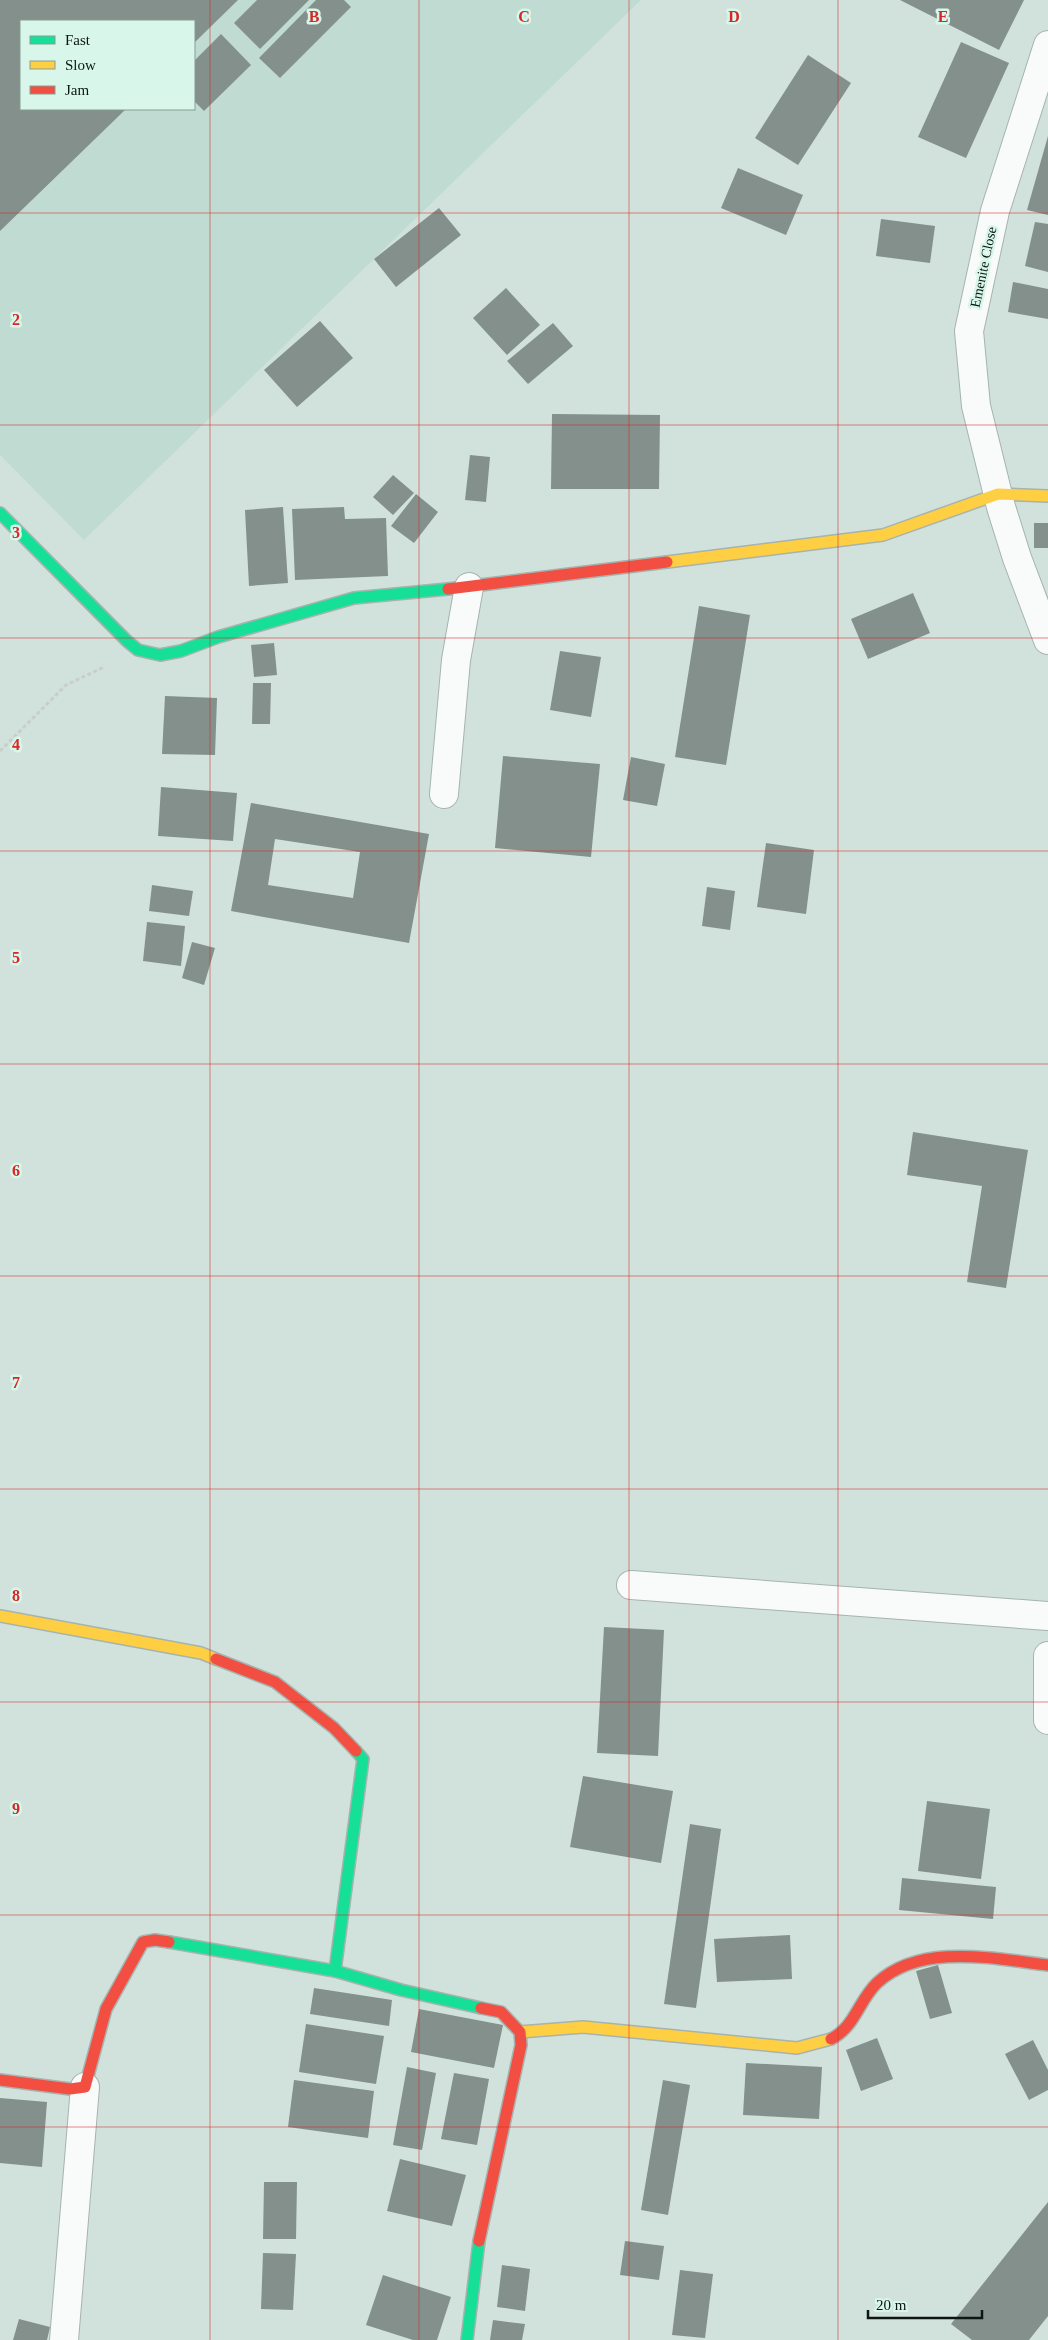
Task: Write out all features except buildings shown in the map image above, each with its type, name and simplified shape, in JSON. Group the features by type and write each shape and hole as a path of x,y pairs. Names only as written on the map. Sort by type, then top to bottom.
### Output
{"street":[{"name":"Emenite Close","path":"1048,45 995,211 970,331 976,406 998,494 1017,558 1048,640"},
{"path":"0,513 127,641 138,650 160,655 181,651 218,637 354,598 469,587 883,536 998,494 1048,496"},
{"path":"444,794 456,660 469,587"},
{"path":"631,1585 1048,1616"},
{"path":"0,1616 201,1653 275,1682 334,1728 363,1759 335,1971"},
{"path":"1048,1656 1048,1720"},
{"path":"64,2340 84,2087 106,2009 143,1942 167,1940 335,1971 401,1990 501,2012 520,2032 521,2045 478,2244 467,2340"},
{"path":"520,2032 583,2027 797,2048 825,2043 848,2030 877,1983 907,1964 948,1956 1048,1965"},
{"path":"0,2080 70,2088 84,2087"}],"path":[{"path":"0,751 66,686 138,650"}],"shaded area":[{"path":"0,0 641,0 84,540 0,455"}],"traffic: fast":[{"path":"0,513 127,641 138,650 160,655 181,651 218,637 354,598 448,589"},
{"path":"335,1971 363,1759 356,1751"},
{"path":"169,1942 335,1971 401,1990 481,2008"},
{"path":"467,2340 479,2241"}],"traffic: slow":[{"path":"667,562 883,535 998,494 1048,496"},
{"path":"0,1616 201,1653 216,1659"},
{"path":"520,2032 583,2027 797,2048 831,2039"}],"traffic: jam":[{"path":"448,589 667,562"},
{"path":"216,1659 275,1682 334,1728 356,1751"},
{"path":"0,2080 70,2089 85,2087 106,2009 143,1942 155,1940 169,1942"},
{"path":"831,2039 846,2028 877,1983 895,1970 915,1962 959,1956 1048,1965"},
{"path":"479,2241 521,2045 520,2032 501,2012 481,2008"}]}
